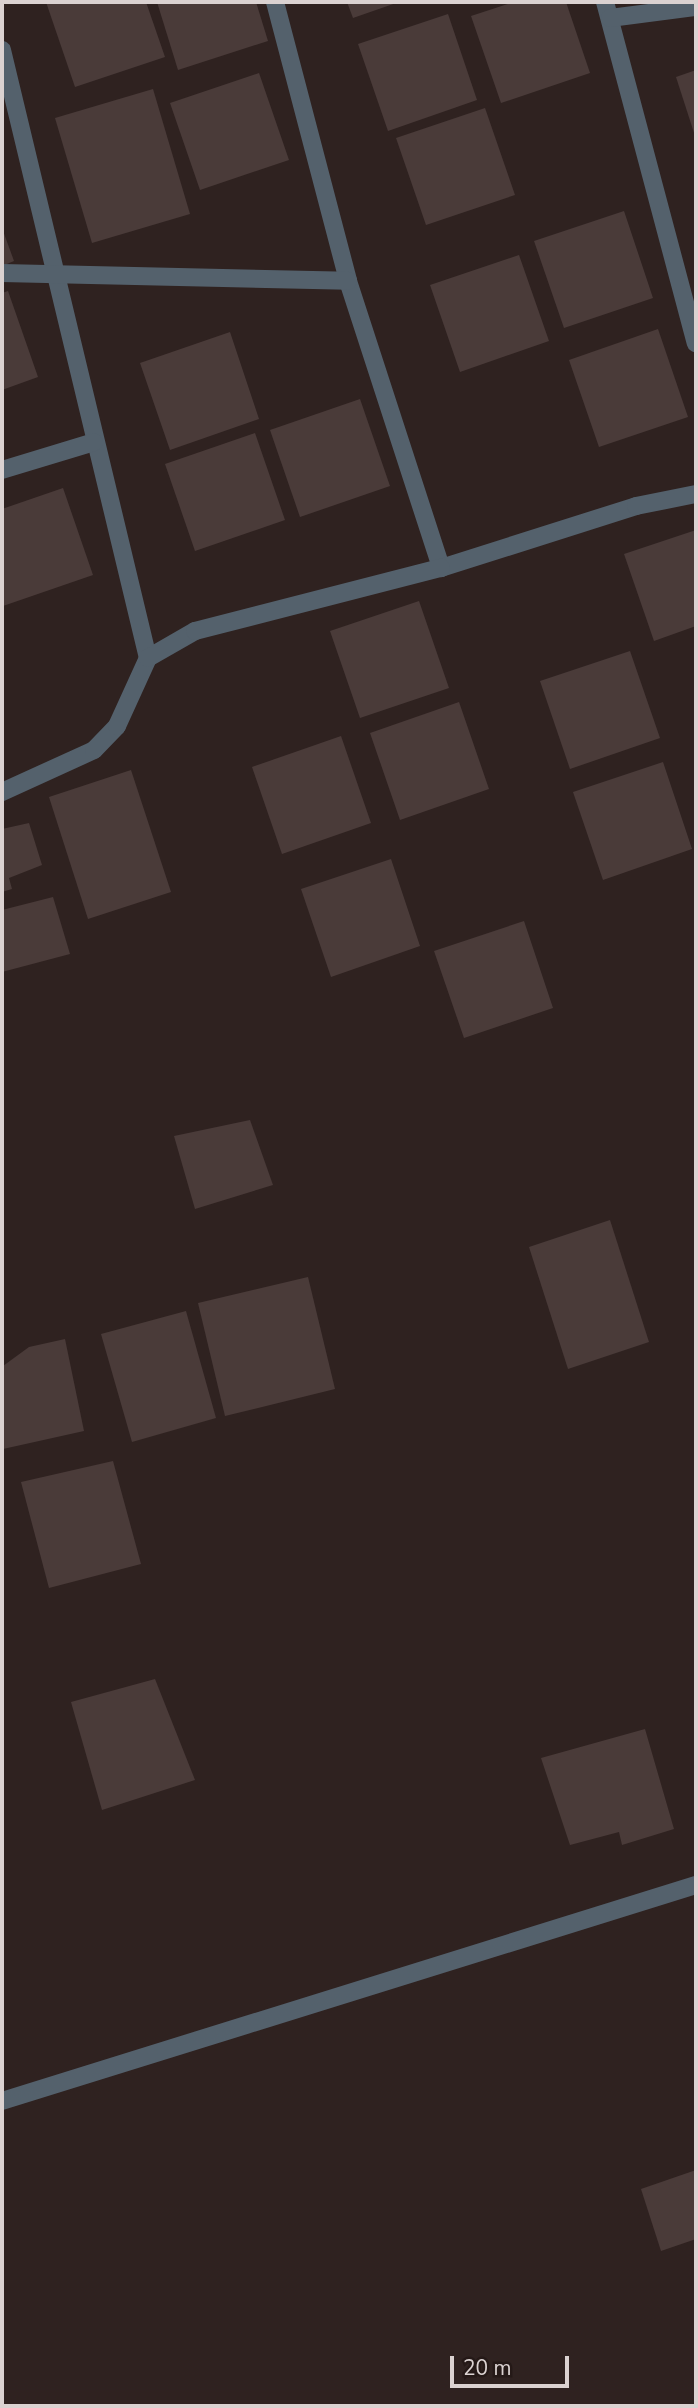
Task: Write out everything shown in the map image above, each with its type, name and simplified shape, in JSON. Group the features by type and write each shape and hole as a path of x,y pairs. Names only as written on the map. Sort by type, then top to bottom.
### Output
{"street":[{"path":"275,2 348,281 441,568"},
{"path":"696,8 607,10 696,343"},
{"path":"2,50 148,659"},
{"path":"2,273 54,272 348,281"},
{"path":"2,470 94,442"},
{"path":"2,792 94,750 117,726 148,659 211,624 441,568 636,506 696,494"},
{"path":"2,2101 696,1885"}],"building":[{"path":"46,2 146,2 165,57 75,87"},
{"path":"157,2 256,2 268,41 178,70"},
{"path":"347,2 399,2 353,18"},
{"path":"514,2 566,2 590,73 501,103 471,16"},
{"path":"448,14 477,100 388,131 358,44"},
{"path":"696,70 696,139 676,77"},
{"path":"259,73 289,160 200,190 170,103"},
{"path":"153,89 190,214 92,243 55,118"},
{"path":"485,108 515,195 426,225 396,138"},
{"path":"624,211 653,298 564,328 534,241"},
{"path":"2,228 14,261 2,266"},
{"path":"519,255 549,341 460,372 430,285"},
{"path":"8,291 38,377 2,390 2,293"},
{"path":"658,329 688,417 599,447 569,360"},
{"path":"230,332 259,419 170,450 140,363"},
{"path":"360,399 390,486 300,517 270,430"},
{"path":"255,433 285,520 195,551 165,464"},
{"path":"63,488 93,575 3,606 2,509"},
{"path":"696,530 696,626 654,641 624,554"},
{"path":"419,601 449,688 360,718 330,631"},
{"path":"630,651 660,738 570,769 540,681"},
{"path":"459,702 489,789 400,820 370,733"},
{"path":"341,736 371,823 282,854 252,767"},
{"path":"663,762 692,849 603,880 573,792"},
{"path":"131,770 171,892 88,919 49,797"},
{"path":"29,823 42,865 9,878 12,889 2,892 2,829"},
{"path":"391,859 420,946 331,977 301,889"},
{"path":"53,897 70,954 2,972 2,910"},
{"path":"524,921 553,1008 464,1038 434,951"},
{"path":"250,1120 273,1185 195,1209 174,1136"},
{"path":"610,1220 649,1342 568,1369 529,1247"},
{"path":"308,1277 335,1389 225,1416 198,1303"},
{"path":"186,1311 216,1418 132,1442 101,1334"},
{"path":"65,1339 84,1431 3,1449 3,1366 29,1347"},
{"path":"113,1461 141,1564 49,1588 21,1482"},
{"path":"155,1679 195,1780 102,1810 71,1702"},
{"path":"645,1729 674,1829 622,1845 619,1832 570,1845 541,1758"},
{"path":"696,2170 696,2239 661,2251 641,2189"}]}
